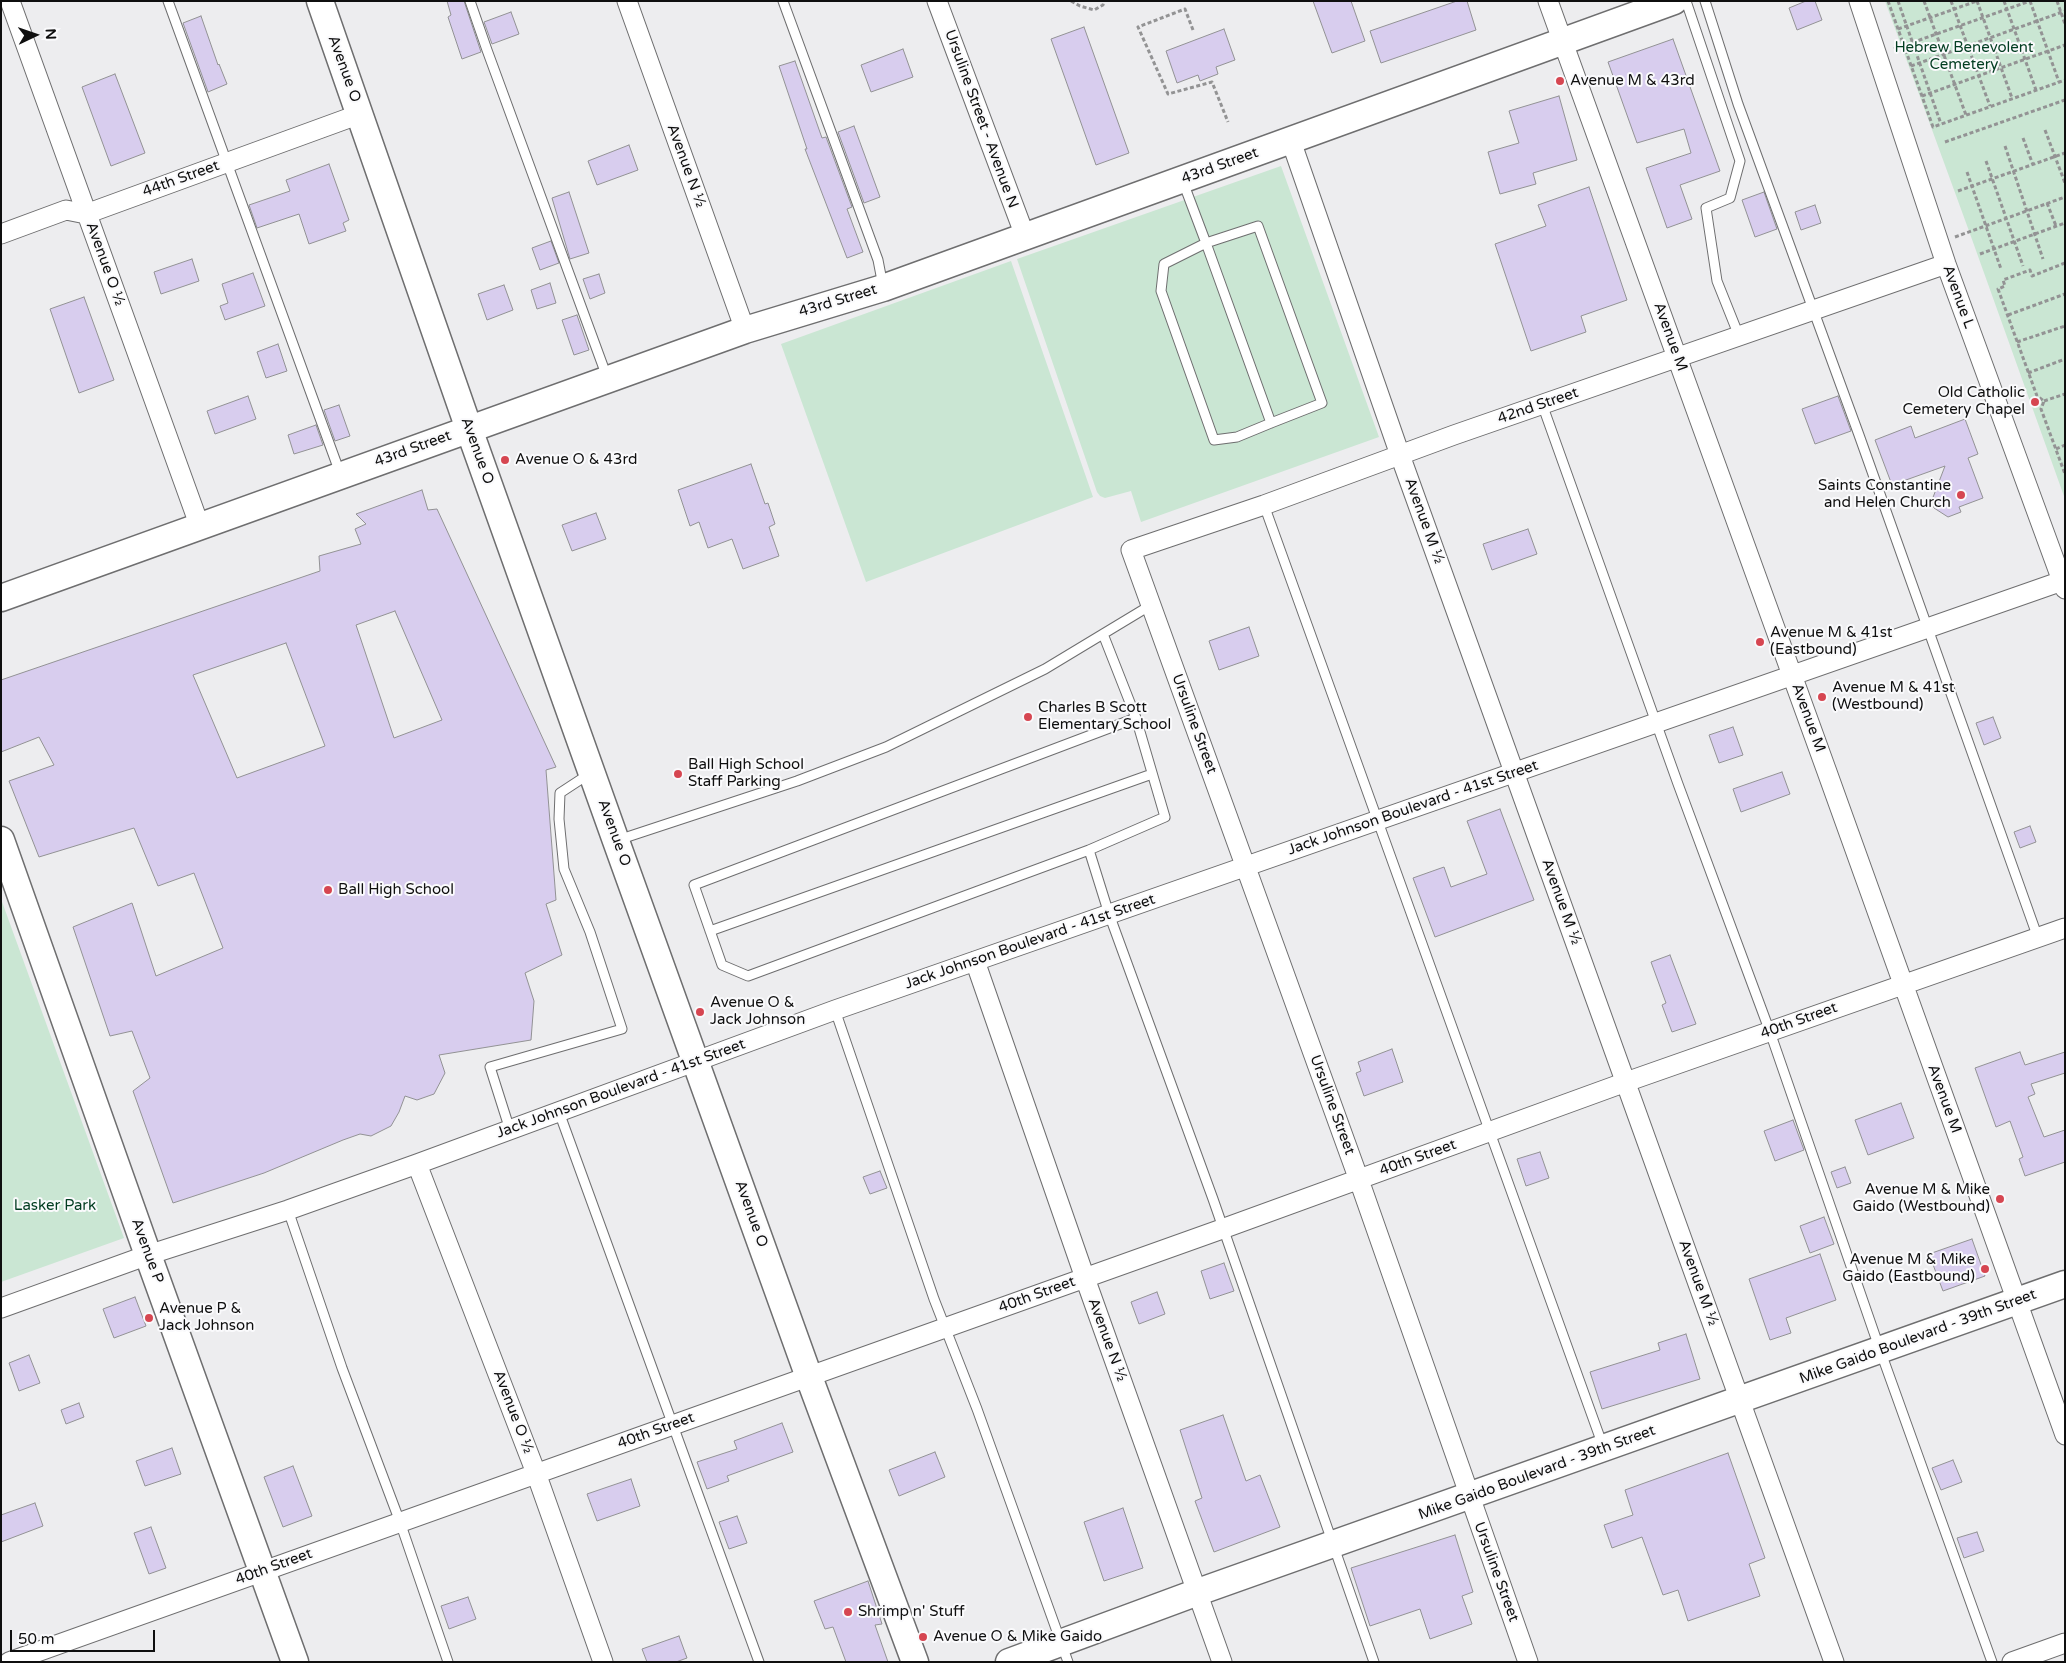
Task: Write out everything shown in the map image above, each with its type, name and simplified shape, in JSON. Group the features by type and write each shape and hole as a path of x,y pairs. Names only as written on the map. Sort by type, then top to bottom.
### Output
{"main road":[{"name":"Avenue O","path":"320,1 469,429 616,841 809,1377 915,1662"},
{"name":"43rd Street","path":"1,598 469,429 608,381 745,330 883,288 1563,43 1674,1"},
{"name":"Avenue P","path":"1,840 295,1662"},
{"name":"Mike Gaido Boulevard - 39th Street","path":"1009,1662 1065,1652 1198,1592 1470,1497 2065,1284"}],"street":[{"name":"Avenue O ½","path":"10,1 200,527"},
{"name":"Avenue N ½","path":"627,1 745,330"},
{"name":"Ursuline Street - Avenue N","path":"937,1 1025,236"},
{"name":"Avenue M","path":"1548,1 2065,1436"},
{"name":"Avenue L","path":"1859,1 1946,264 2063,585"},
{"name":"44th Street","path":"1,234 66,210 86,214 360,114"},
{"name":"Avenue M ½","path":"1291,141 1400,455 1834,1662"},
{"name":"42nd Street","path":"1131,550 1264,505 1542,404 1946,264"},
{"name":"Ursuline Street","path":"1131,550 1244,867 1359,1180 1528,1662"},
{"name":"Jack Johnson Boulevard - 41st Street","path":"1,1308 148,1255 288,1210 417,1164 835,1010 1929,627 2063,585"},
{"name":"40th Street","path":"9,1662 1359,1180 1626,1082 2065,928"},
{"name":"Avenue N ½","path":"975,961 1085,1278 1222,1662"},
{"name":"Avenue O ½","path":"417,1164 536,1474 603,1662"},
{"path":"2012,1662 2065,1643"}],"lane":[{"path":"168,1 341,476"},
{"path":"470,1 486,50 608,381"},
{"path":"783,1 878,260 883,288"},
{"path":"1686,1 1740,161 1730,198 1706,208 1717,281 1739,336"},
{"path":"1705,1 1738,104 1929,627 2038,938"},
{"path":"1182,180 1271,423"},
{"path":"1258,226 1322,403 1237,436 1214,440 1161,291 1164,264 1206,243 1258,226"},
{"path":"1542,404 1656,723 1770,1032 1880,1350 1992,1662"},
{"path":"1264,505 1604,1449"},
{"path":"616,841 797,781 886,747 1044,669 1151,605"},
{"path":"1103,634 1136,718 1165,817 1089,850 748,976 722,965 694,885 1136,718"},
{"path":"510,1130 490,1067 622,1029 590,932 564,869 558,819 560,793 592,772"},
{"path":"710,931 1152,774"},
{"path":"1089,850 1109,914 1374,1662"},
{"path":"835,1010 945,1328 980,1418 1065,1652"},
{"path":"558,1112 759,1662"},
{"path":"288,1210 342,1368 400,1522 448,1662"}],"path":[{"path":"1071,1 1094,10 1103,5 1104,1"},
{"path":"1888,1 1933,127 2065,80"},
{"path":"1898,1 1941,124"},
{"path":"1924,1 1966,115"},
{"path":"1951,1 1990,106"},
{"path":"1898,29 1977,1 2012,98"},
{"path":"2004,1 2036,90"},
{"path":"1877,55 2030,1 2059,82"},
{"path":"2056,1 2063,12 2065,24"},
{"path":"1193,30 1185,9 1138,27 1168,94 1212,82 1228,122"},
{"path":"1911,66 2063,12"},
{"path":"1922,96 2065,46"},
{"path":"1945,142 2065,100"},
{"path":"2045,130 2065,184"},
{"path":"2023,138 2033,164"},
{"path":"2004,146 2043,259"},
{"path":"1958,191 2065,153"},
{"path":"1986,160 2023,266"},
{"path":"1967,172 2001,268"},
{"path":"1939,242 2065,197"},
{"path":"2047,203 2056,226"},
{"path":"1980,254 2065,223"},
{"path":"2044,401 2036,396 1998,289 2005,286 2003,280 2030,270 2032,276 2065,263"},
{"path":"2008,315 2065,294"},
{"path":"2017,342 2065,326"},
{"path":"2028,373 2065,359"},
{"path":"2044,401 2065,394"},
{"path":"2044,401 2041,409 2065,474"},
{"path":"2056,449 2065,446"}],"green space":[{"name":"Hebrew Benevolent Cemetery","path":"1885,1 2065,1 2065,499 1969,231"},
{"path":"1281,166 1379,437 1141,522 1131,491 1105,498 1097,492 1017,259"},
{"path":"1011,261 1093,497 866,582 781,344"},
{"name":"Lasker Park","path":"1,899 124,1238 1,1282"}],"building":[{"path":"447,1 464,1 481,52 462,59 448,17 451,15"},
{"path":"1313,1 1351,1 1365,41 1332,53"},
{"path":"1457,1 1467,1 1476,30 1381,63 1370,31"},
{"path":"1806,1 1815,1 1822,20 1797,30 1789,8"},
{"path":"511,12 519,34 492,44 484,22"},
{"path":"201,16 218,65 227,84 208,92 183,23"},
{"path":"1084,27 1129,153 1096,165 1051,39"},
{"path":"1224,29 1235,60 1216,67 1218,74 1200,81 1198,75 1177,83 1166,51"},
{"path":"1673,39 1720,171 1680,185 1692,219 1667,228 1646,168 1691,153 1684,129 1637,143 1608,62"},
{"path":"903,49 913,77 871,92 861,65"},
{"path":"795,61 822,138 826,137 852,207 847,209 863,252 847,258 805,149 807,149 779,66"},
{"path":"115,74 145,153 111,166 82,87"},
{"path":"1559,96 1577,160 1533,173 1536,184 1500,194 1488,152 1519,143 1509,111"},
{"path":"854,126 880,197 864,203 838,132"},
{"path":"629,145 638,170 597,185 588,161"},
{"path":"329,164 349,220 343,223 346,231 309,244 299,214 257,228 249,205 290,191 286,180"},
{"path":"1589,187 1627,300 1581,316 1586,332 1531,351 1495,244 1546,226 1538,205"},
{"path":"569,192 589,253 570,259 552,198"},
{"path":"1764,192 1777,229 1755,237 1742,200"},
{"path":"1815,205 1821,223 1801,230 1795,212"},
{"path":"551,241 559,263 540,270 532,248"},
{"path":"192,259 199,281 161,294 154,272"},
{"path":"253,273 265,306 225,320 220,306 228,303 222,284"},
{"path":"599,274 605,293 590,299 583,279"},
{"path":"550,283 556,303 537,309 531,290"},
{"path":"504,285 513,310 487,320 478,294"},
{"path":"84,297 114,380 79,393 50,309"},
{"path":"577,315 589,350 574,355 562,320"},
{"path":"278,344 287,371 266,378 257,352"},
{"path":"248,396 256,419 215,434 207,411"},
{"path":"1838,396 1851,431 1815,444 1802,409"},
{"path":"339,405 350,436 335,441 324,410"},
{"path":"1965,419 1978,454 1968,458 1983,498 1959,507 1961,512 1948,517 1934,508 1932,500 1945,466 1892,485 1875,440 1911,426 1915,438"},
{"path":"316,425 323,445 294,454 288,435"},
{"path":"751,464 765,504 768,503 775,524 769,527 779,556 743,569 732,539 708,548 699,522 690,526 678,490"},
{"name":"Ball High School","path":"422,490 428,510 437,509 556,767 546,770 556,900 546,904 562,955 525,973 534,1001 531,1040 439,1055 445,1073 434,1094 417,1100 405,1096 391,1126 371,1136 360,1134 343,1140 264,1173 173,1203 133,1091 150,1078 132,1031 110,1036 73,927 132,903 156,976 223,948 194,873 158,886 134,828 39,857 9,781 54,765 39,737 1,752 1,680 320,571 319,556 361,544 355,529 366,524 356,514","holes":["395,611 442,720 394,738 356,625","286,643 325,746 237,778 193,675"]},
{"path":"596,513 606,539 572,551 562,525"},
{"path":"1528,529 1537,554 1492,570 1483,544"},
{"path":"1249,627 1259,656 1219,670 1209,641"},
{"path":"1993,717 2001,738 1984,745 1976,723"},
{"path":"1733,727 1743,755 1719,763 1709,735"},
{"path":"1782,772 1790,794 1741,812 1733,789"},
{"path":"1500,809 1534,900 1435,937 1413,878 1444,867 1451,887 1487,874 1467,821"},
{"path":"2030,826 2036,842 2020,848 2014,832"},
{"path":"1670,955 1696,1024 1672,1032 1662,1005 1666,1003 1651,962"},
{"path":"1392,1049 1403,1082 1364,1096 1356,1073 1361,1071 1358,1062"},
{"path":"2020,1052 2025,1065 2065,1052 2065,1073 2031,1084 2035,1094 2028,1097 2044,1137 2065,1130 2065,1162 2025,1176 2019,1159 2023,1157 2010,1121 1996,1127 1975,1068"},
{"path":"1901,1103 1914,1138 1868,1155 1855,1120"},
{"path":"1793,1120 1804,1150 1775,1161 1764,1131"},
{"path":"1540,1152 1549,1178 1526,1186 1517,1159"},
{"path":"1845,1167 1851,1183 1837,1188 1831,1172"},
{"path":"880,1171 887,1188 870,1194 863,1177"},
{"path":"1824,1217 1834,1244 1810,1253 1800,1226"},
{"path":"1972,1239 1985,1276 1943,1291 1929,1254"},
{"path":"1820,1254 1836,1300 1786,1318 1791,1333 1770,1340 1749,1279"},
{"path":"1224,1263 1234,1291 1210,1299 1201,1271"},
{"path":"1157,1292 1165,1314 1139,1324 1131,1302"},
{"path":"135,1297 146,1326 114,1338 103,1309"},
{"path":"1686,1334 1700,1379 1602,1409 1590,1372 1660,1350 1658,1343"},
{"path":"29,1355 40,1383 19,1391 9,1363"},
{"path":"79,1403 84,1417 66,1424 61,1410"},
{"path":"1223,1415 1246,1481 1260,1475 1280,1527 1214,1552 1195,1501 1202,1498 1180,1430"},
{"path":"782,1423 793,1452 727,1476 729,1481 707,1489 697,1462 737,1449 734,1441"},
{"path":"172,1448 181,1474 145,1486 136,1461"},
{"path":"935,1452 945,1477 899,1496 889,1470"},
{"path":"1728,1453 1765,1558 1749,1564 1760,1596 1688,1621 1678,1590 1663,1595 1642,1537 1612,1548 1604,1525 1633,1515 1625,1490"},
{"path":"1953,1460 1962,1482 1941,1490 1932,1468"},
{"path":"293,1466 312,1516 283,1527 264,1477"},
{"path":"631,1479 640,1506 597,1521 587,1494"},
{"path":"35,1503 43,1526 1,1542 1,1515"},
{"path":"1123,1508 1143,1568 1104,1581 1084,1522"},
{"path":"737,1516 747,1543 729,1549 719,1522"},
{"path":"151,1527 166,1568 149,1574 134,1533"},
{"path":"1977,1532 1984,1551 1964,1558 1957,1538"},
{"path":"1455,1535 1473,1592 1462,1596 1472,1624 1430,1639 1420,1609 1370,1626 1351,1568"},
{"name":"Shrimp n' Stuff","path":"868,1581 882,1624 875,1625 888,1662 846,1662 833,1627 825,1629 814,1601"},
{"path":"468,1597 476,1619 449,1629 441,1606"},
{"path":"679,1636 687,1658 676,1662 647,1662 642,1649"}],"place":[{"name":"Avenue M & 43rd","path":"1560,81"},
{"name":"Old Catholic Cemetery Chapel","path":"2035,402"},
{"name":"Avenue O & 43rd","path":"505,460"},
{"name":"Saints Constantine and Helen Church","path":"1961,495"},
{"name":"Avenue M & 41st (Eastbound)","path":"1760,642"},
{"name":"Avenue M & 41st (Westbound)","path":"1822,697"},
{"name":"Charles B Scott Elementary School","path":"1028,717"},
{"name":"Ball High School Staff Parking","path":"678,774"},
{"name":"Ball High School","path":"328,890"},
{"name":"Avenue O & Jack Johnson","path":"700,1012"},
{"name":"Avenue M & Mike Gaido (Westbound)","path":"2000,1199"},
{"name":"Avenue M & Mike Gaido (Eastbound)","path":"1985,1269"},
{"name":"Avenue P & Jack Johnson","path":"149,1318"},
{"name":"Shrimp n' Stuff","path":"848,1612"},
{"name":"Avenue O & Mike Gaido","path":"923,1637"}]}
